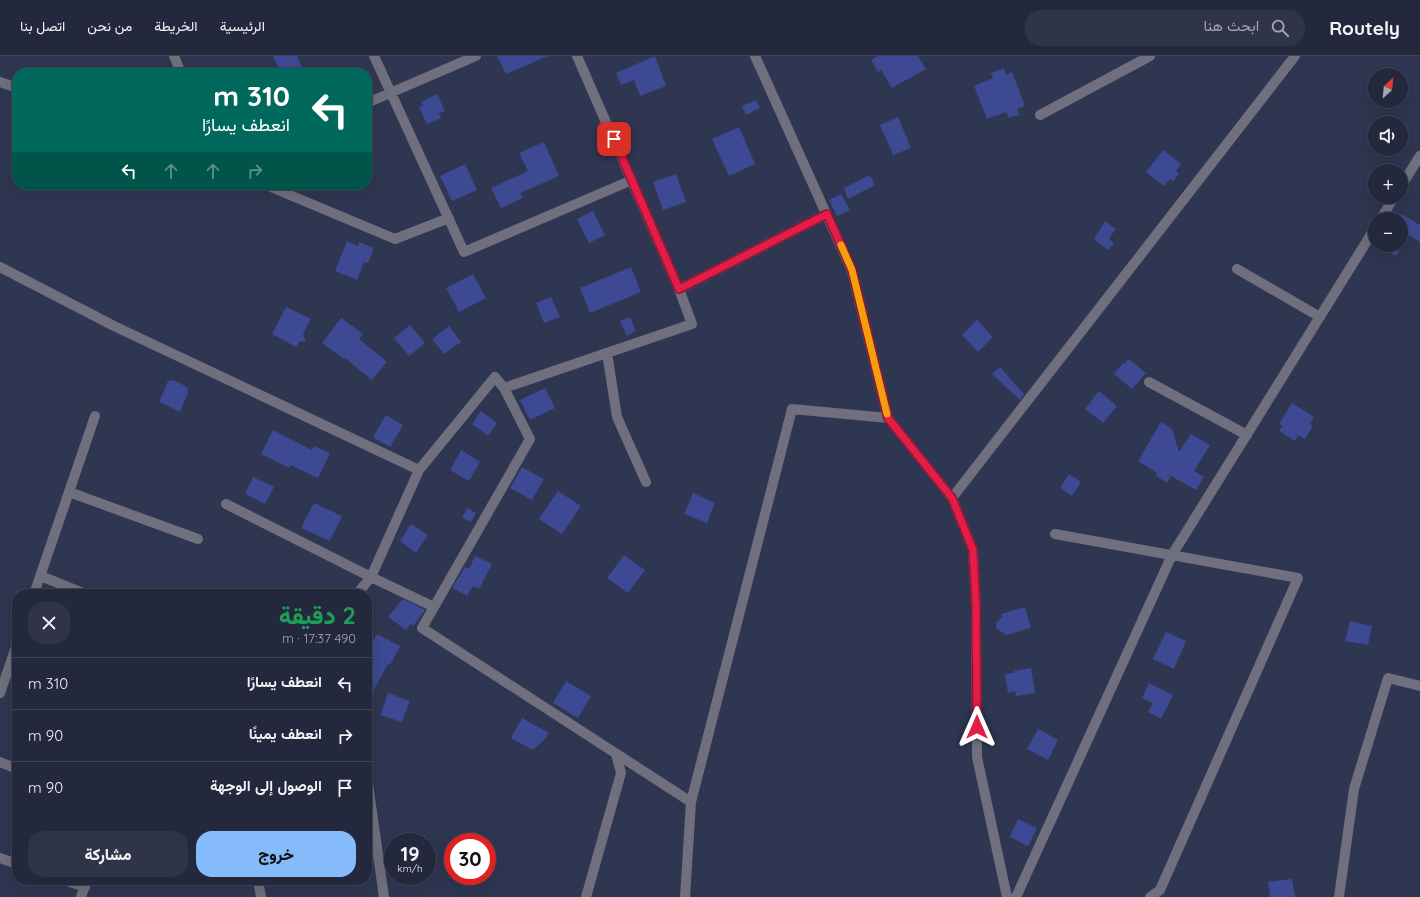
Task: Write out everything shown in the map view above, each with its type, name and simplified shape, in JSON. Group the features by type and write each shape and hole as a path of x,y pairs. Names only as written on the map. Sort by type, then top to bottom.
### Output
{"street":[{"path":"174,56 179,68"},
{"path":"374,56 464,252 632,180"},
{"path":"372,101 476,56"},
{"path":"504,388 692,324 679,289 577,56"},
{"path":"755,56 852,270 888,418 952,498 973,550 976,607 977,757 1008,897"},
{"path":"1040,115 1150,56"},
{"path":"952,498 1295,56"},
{"path":"0,82 12,86"},
{"path":"1408,175 1420,156"},
{"path":"278,190 395,239 449,218"},
{"path":"679,289 827,214"},
{"path":"1016,897 1172,555 1368,239"},
{"path":"0,267 114,326 419,470"},
{"path":"1237,269 1320,317"},
{"path":"607,353 617,417 646,482"},
{"path":"361,589 371,577 419,470 495,377 504,388 530,439 422,628 691,802"},
{"path":"1149,382 1247,434"},
{"path":"685,897 691,802 792,408 888,418"},
{"path":"36,589 95,416"},
{"path":"69,492 198,539"},
{"path":"226,504 434,607"},
{"path":"1055,534 1298,578 1160,890 1150,897"},
{"path":"40,576 72,589"},
{"path":"0,693 12,670"},
{"path":"1339,897 1354,790 1388,678 1420,686"},
{"path":"586,897 621,773 616,754"},
{"path":"0,762 12,767"},
{"path":"372,812 384,897"},
{"path":"0,858 12,862"},
{"path":"259,885 261,897"}],"building":[{"path":"273,56 297,56 303,68 279,68"},
{"path":"497,56 548,56 506,74"},
{"path":"655,56 666,86 640,96 634,80 621,85 616,73"},
{"path":"878,56 918,56 926,69 892,88 881,70 878,72 871,60"},
{"path":"1004,68 1006,75 1012,72 1025,106 1017,109 1019,115 1009,118 1006,112 987,119 974,86 993,78 991,73"},
{"path":"437,94 445,111 439,113 441,118 427,124 419,107 423,105 421,102"},
{"path":"756,100 760,108 746,115 742,106"},
{"path":"898,117 911,148 893,155 880,125"},
{"path":"739,127 755,164 729,176 712,139"},
{"path":"544,142 559,176 520,193 523,198 501,208 491,188 528,171 519,153"},
{"path":"1163,150 1181,164 1176,171 1179,174 1173,181 1170,179 1164,186 1146,172"},
{"path":"465,164 477,190 452,201 440,176"},
{"path":"676,174 686,202 663,210 653,182"},
{"path":"870,175 875,185 848,199 844,188"},
{"path":"841,194 850,210 837,216 829,200"},
{"path":"593,211 605,235 589,243 577,219"},
{"path":"1408,218 1420,225 1420,242 1408,235"},
{"path":"1105,221 1116,229 1109,238 1114,243 1108,250 1094,239"},
{"path":"347,241 358,246 359,242 374,248 368,263 364,262 357,280 335,271"},
{"path":"1389,252 1398,252 1396,256"},
{"path":"631,267 641,292 590,313 580,288"},
{"path":"473,274 486,298 459,312 446,288"},
{"path":"551,297 560,317 544,323 536,303"},
{"path":"286,307 311,319 303,334 306,341 299,342 296,347 272,334"},
{"path":"630,317 636,331 627,336 620,321"},
{"path":"341,318 363,334 359,339 387,362 372,380 345,358 344,359 322,343"},
{"path":"977,320 993,337 978,352 962,335"},
{"path":"410,325 425,343 409,356 394,338"},
{"path":"449,326 461,342 444,354 432,339"},
{"path":"1129,359 1146,373 1132,389 1114,374 1123,363 1124,364"},
{"path":"1000,367 1024,394 1020,400 992,374"},
{"path":"173,380 187,387 188,393 180,412 159,402 168,381"},
{"path":"545,388 555,408 530,420 520,400"},
{"path":"1099,391 1117,406 1103,423 1085,409"},
{"path":"1292,403 1314,417 1310,424 1313,426 1305,439 1298,435 1295,441 1279,431 1282,426 1279,424"},
{"path":"481,411 497,423 488,436 472,424"},
{"path":"386,415 403,425 390,447 373,437"},
{"path":"1161,422 1172,429 1179,452 1191,434 1210,445 1194,471 1204,477 1196,490 1171,476 1167,483 1155,475 1157,473 1138,461"},
{"path":"273,430 312,450 314,446 330,453 318,478 290,465 289,468 261,454"},
{"path":"461,450 480,462 469,481 450,470"},
{"path":"522,467 544,479 532,500 510,488"},
{"path":"1069,474 1081,482 1072,496 1060,488"},
{"path":"253,477 274,487 265,504 245,494"},
{"path":"558,491 581,506 562,534 539,519"},
{"path":"693,493 715,503 707,523 684,514"},
{"path":"314,503 342,516 330,541 301,528"},
{"path":"467,508 476,513 471,522 462,518"},
{"path":"411,524 428,535 416,553 400,541"},
{"path":"624,555 645,570 628,593 607,578"},
{"path":"475,556 492,564 479,589 473,586 467,596 452,588 465,567 469,569"},
{"path":"403,599 425,610 413,626 410,624 406,630 388,617"},
{"path":"1025,607 1031,628 1006,635 996,628 996,623 1002,617 1001,614"},
{"path":"1350,621 1372,626 1368,645 1345,641"},
{"path":"1166,632 1186,641 1174,669 1153,659"},
{"path":"377,634 400,646 372,693 372,644"},
{"path":"1031,668 1035,693 1016,696 1015,691 1008,693 1005,674"},
{"path":"566,681 591,696 578,718 553,703"},
{"path":"1149,683 1173,695 1161,719 1148,712 1153,703 1142,698"},
{"path":"388,693 410,701 402,722 380,715"},
{"path":"522,718 549,733 533,750 511,738"},
{"path":"1038,729 1058,740 1048,760 1027,749"},
{"path":"1018,819 1037,828 1028,846 1010,837"},
{"path":"1292,879 1295,897 1270,897 1268,882"}],"slow traffic":[{"path":"841,245 852,270 887,414"}],"route":[{"path":"614,139 679,289 827,214 852,270 888,418 952,498 973,550 976,607 977,727"}]}
